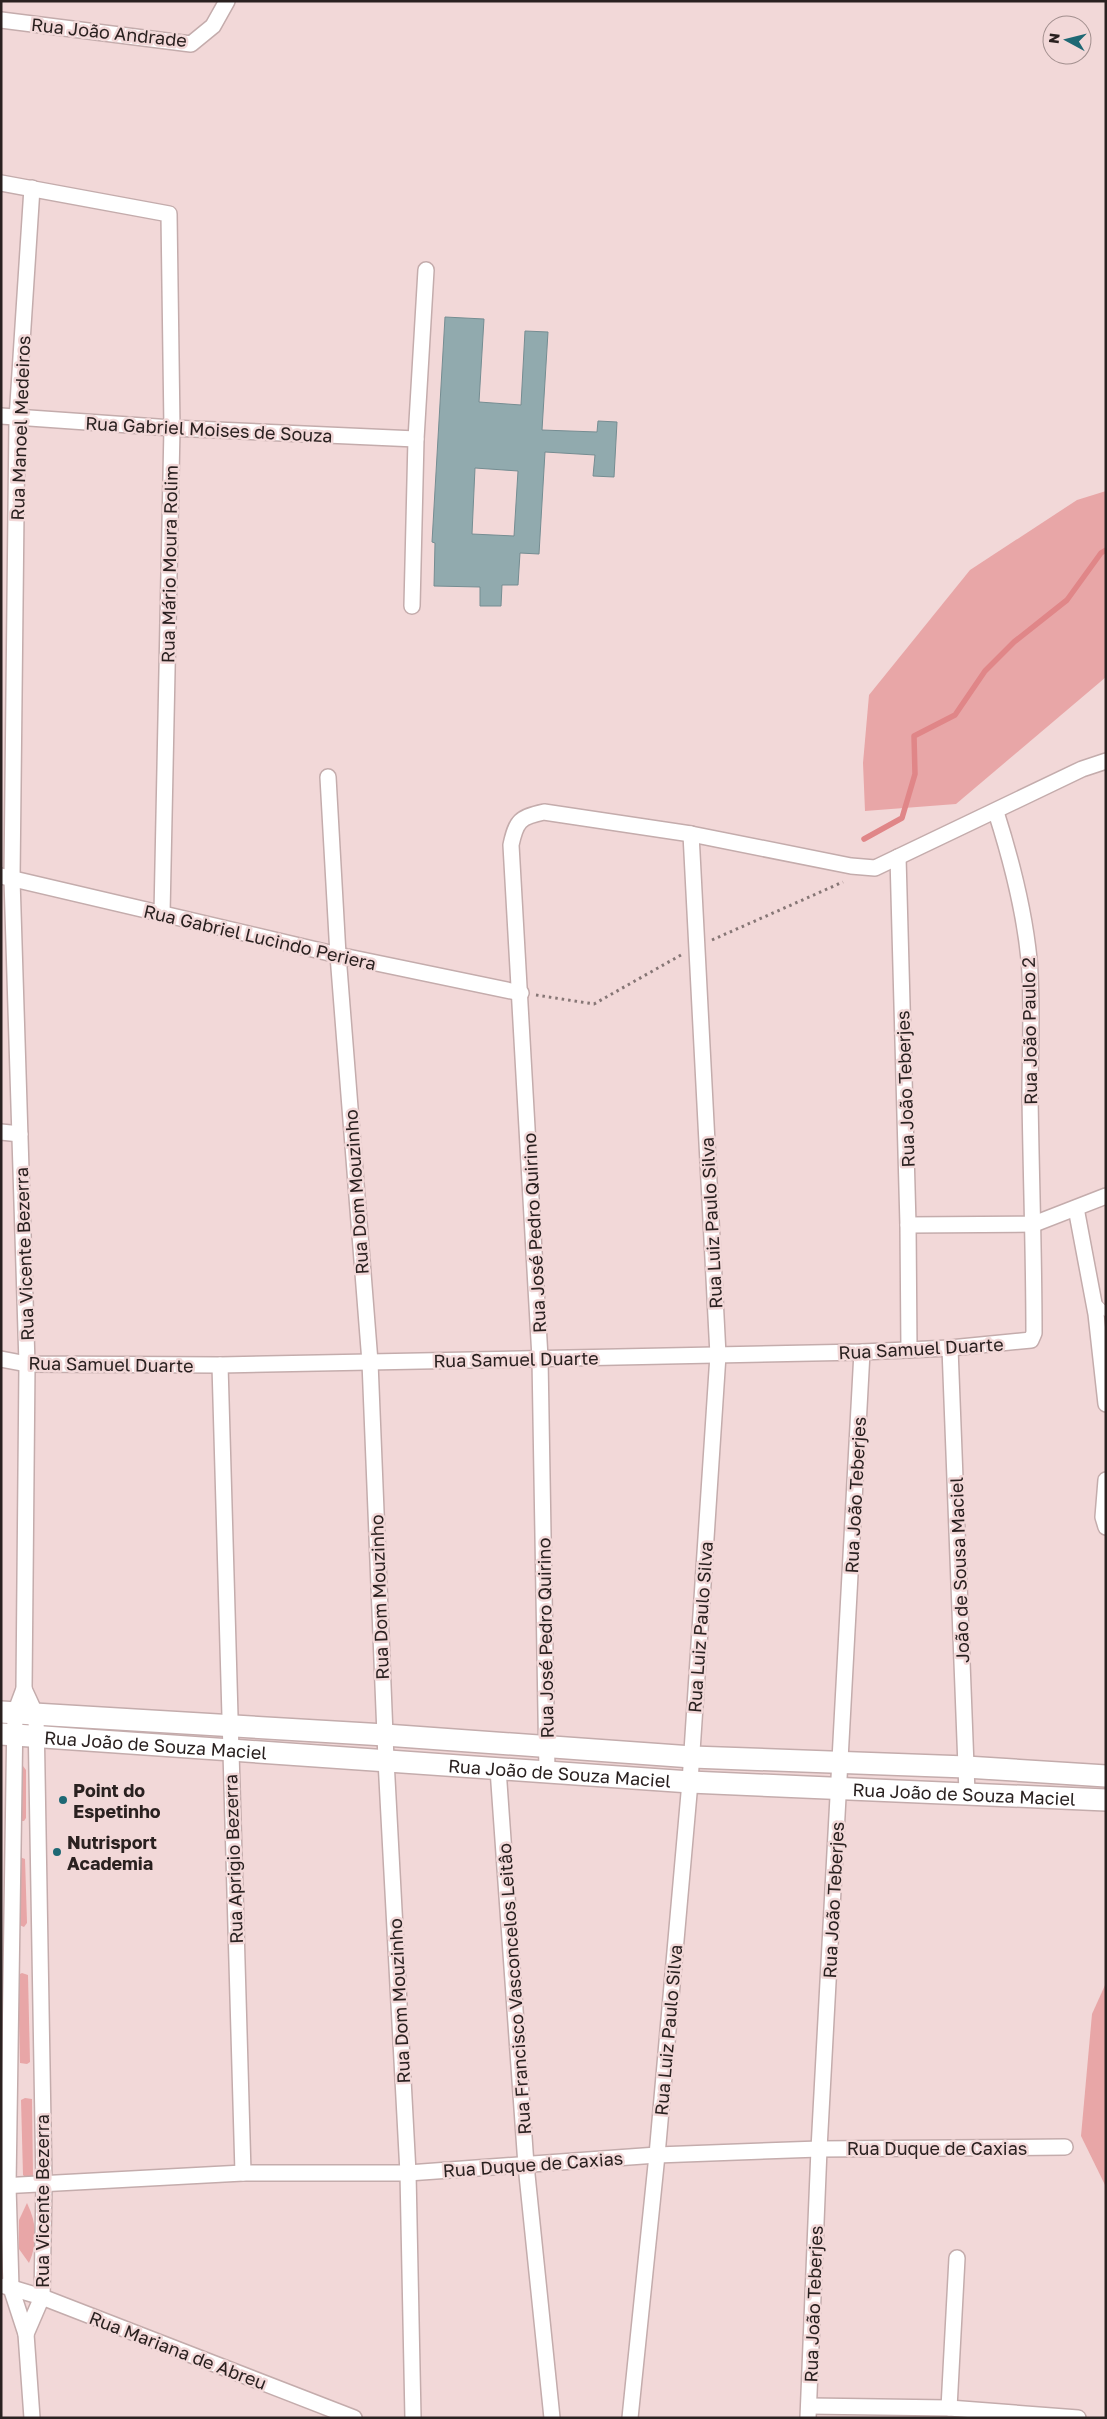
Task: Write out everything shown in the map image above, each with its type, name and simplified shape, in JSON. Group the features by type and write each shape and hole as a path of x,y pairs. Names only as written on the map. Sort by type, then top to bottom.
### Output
{"street":[{"name":"Rua João Andrade","path":"1,20 192,44 213,26 226,1"},
{"path":"1,183 32,188"},
{"name":"Rua Mário Moura Rolim","path":"32,188 169,214 172,428 162,914"},
{"name":"Rua Manoel Medeiros","path":"7,878 17,419 32,188"},
{"path":"412,606 416,439 426,270"},
{"name":"Rua Gabriel Moises de Souza","path":"1,416 17,419 172,428 416,439"},
{"path":"691,834 851,866 875,868 996,812 1082,769 1106,761"},
{"name":"Rua Dom Mouzinho","path":"328,777 338,956 370,1362 386,1760 408,2173 413,2418"},
{"name":"Rua José Pedro Quirino","path":"547,1772 540,1358 511,845 515,827 526,816 544,812 691,834"},
{"name":"Rua João Paulo 2","path":"996,812 1011,857 1029,958 1032,1025 1030,1094 1034,1224 1034,1333 1031,1340"},
{"name":"Rua Luiz Paulo Silva","path":"630,2418 657,2155 690,1782 718,1355 691,834"},
{"name":"Rua João Teberjes","path":"898,857 910,1350"},
{"name":"Rua Gabriel Lucindo Periera","path":"7,878 338,956 520,993"},
{"name":"Rua Vicente Bezerra","path":"7,878 20,1134 27,1364 24,1689 36,1715 44,2184 42,2297 26,2334"},
{"path":"1,1132 20,1134"},
{"path":"908,1225 1034,1224 1106,1196"},
{"path":"1076,1208 1093,1299 1106,1404"},
{"name":"Rua Samuel Duarte","path":"1,1359 27,1364 220,1365 862,1352 950,1348 1031,1340"},
{"name":"João de Sousa Maciel","path":"950,1348 967,1793"},
{"name":"Rua João Teberjes","path":"808,2412 818,2149 840,1787 862,1352"},
{"name":"Rua Aprigio Bezerra","path":"220,1365 243,2173"},
{"path":"1106,1480 1103,1517 1106,1527"},
{"name":"Rua Vicente Bezerra","path":"24,1689 8,1713 5,2186 6,2286 26,2334"},
{"name":"Rua João de Souza Maciel","path":"8,1713 385,1735 692,1756 1106,1776"},
{"name":"Rua João de Souza Maciel","path":"8,1734 690,1782 1106,1800"},
{"name":"Rua Francisco Vasconcelos Leitâo","path":"498,1769 526,2165 552,2418"},
{"name":"Rua Duque de Caxias","path":"5,2186 243,2173 408,2173 657,2155 818,2149 1064,2147"},
{"path":"949,2408 957,2258"},
{"name":"Rua Mariana de Abreu","path":"6,2286 42,2297 354,2418"},
{"path":"26,2334 32,2418"},
{"path":"808,2412 949,2408 1068,2417"}],"lane":[{"path":"1093,1299 1106,1312"}],"shaded area":[{"path":"1106,491 1106,677 956,804 865,811 863,763 869,695 970,570 1077,500"},
{"path":"18,1766 23,1766 26,1770 26,1818 24,1821 19,1821"},
{"path":"17,1856 25,1859 27,1923 24,1927 17,1924"},
{"path":"22,1973 28,1975 30,2062 27,2064 20,2063 18,1975"},
{"path":"1106,1983 1106,2187 1081,2136 1092,2014"},
{"path":"25,2098 32,2099 33,2176 26,2178 23,2175 21,2100"},
{"path":"27,2203 33,2218 35,2233 34,2248 29,2263 19,2249 19,2220"}],"building":[{"path":"445,317 484,319 479,402 521,405 525,331 548,332 542,430 597,432 598,421 617,422 614,477 593,476 595,455 545,452 539,554 520,553 518,585 502,585 501,606 480,606 480,587 434,586 435,543 432,542","holes":["475,468 518,471 514,536 472,534"]}],"waterway":[{"path":"864,839 902,818 915,774 914,736 955,715 985,671 1014,642 1067,600 1101,553 1106,550"}],"place":[{"name":"Point do Espetinho","path":"63,1800"},
{"name":"Nutrisport Academia","path":"57,1852"}]}
